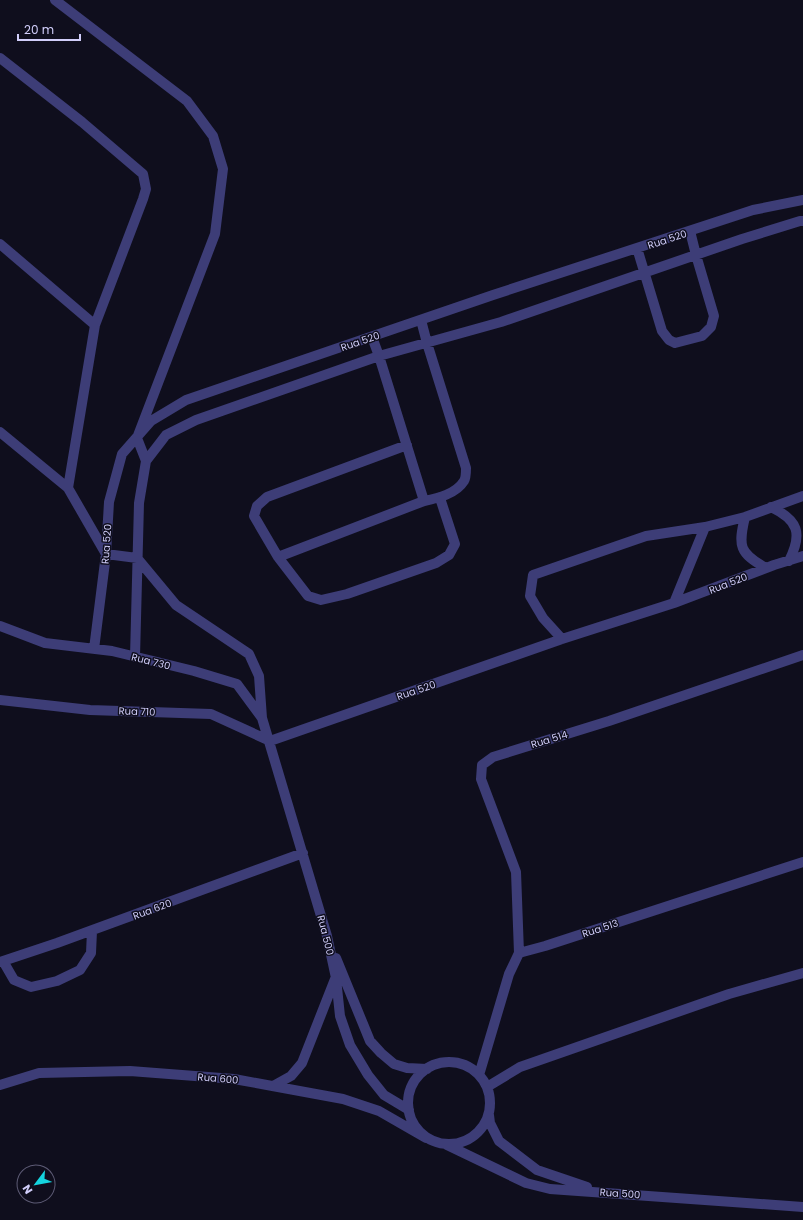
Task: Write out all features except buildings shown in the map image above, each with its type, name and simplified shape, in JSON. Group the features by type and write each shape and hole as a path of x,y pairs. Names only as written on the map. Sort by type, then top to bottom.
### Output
{"lane":[{"path":"55,0 187,101 213,136 224,169 215,234 137,438 146,461"},
{"path":"0,58 82,122 143,174 146,188 96,325 68,488"},
{"name":"Rua 520","path":"94,649 106,554 109,502 122,454 152,421 186,400 421,320 753,210 803,200"},
{"name":"Rua 520","path":"135,657 139,503 146,461 166,435 196,420 380,356 501,322 749,237 803,221"},
{"path":"637,248 662,331 669,340 675,343 702,336 710,327 714,316 690,231"},
{"path":"0,244 96,325"},
{"path":"278,557 424,501 440,498 458,488 465,480 466,468 421,320"},
{"path":"372,337 380,356 424,501"},
{"path":"0,432 68,488 106,554 137,558 176,605 249,654 259,676 262,718"},
{"path":"407,445 267,497 257,506 254,516 278,557 308,596 321,600 347,594 436,563 449,555 455,544 440,498"},
{"path":"562,639 543,618 530,596 533,575 646,536 705,527 745,517 803,496"},
{"path":"770,507 788,517 793,524 796,533 796,542 789,560"},
{"path":"745,517 741,534 741,542 744,551 749,558 766,568"},
{"path":"674,603 705,527"},
{"name":"Rua 520","path":"270,741 562,639 674,603 766,568 803,556"},
{"name":"Rua 730","path":"0,626 45,643 112,651 194,671 237,684 262,718 270,741"},
{"name":"Rua 514","path":"519,953 516,872 481,780 482,765 493,756 608,722 803,655"},
{"name":"Rua 710","path":"0,700 90,710 210,714 270,741"},
{"name":"Rua 500","path":"270,741 327,936 336,978 340,1016 350,1045 368,1075 384,1095 409,1110"},
{"name":"Rua 620","path":"2,962 92,931 303,853"},
{"name":"Rua 513","path":"519,953 545,946 803,862"},
{"path":"2,962 14,980 31,986 57,981 80,970 91,953 92,931"},
{"path":"327,936 370,1041 380,1053 394,1064 407,1068 427,1069"},
{"path":"479,1075 509,974 519,953"},
{"path":"487,1087 520,1067 729,994 803,973"},
{"path":"273,1086 291,1076 302,1063 336,978"},
{"path":"489,1115 477,1134 458,1144 446,1144 426,1138 418,1130 412,1121 408,1101 414,1083 427,1069 440,1063 454,1062 468,1067 479,1075 487,1087 490,1101 490,1122 499,1141 537,1170 601,1192"},
{"name":"Rua 600","path":"0,1085 39,1073 130,1071 234,1079 343,1099 379,1111 426,1138"},
{"name":"Rua 500","path":"446,1144 526,1183 550,1189 803,1207"}]}
